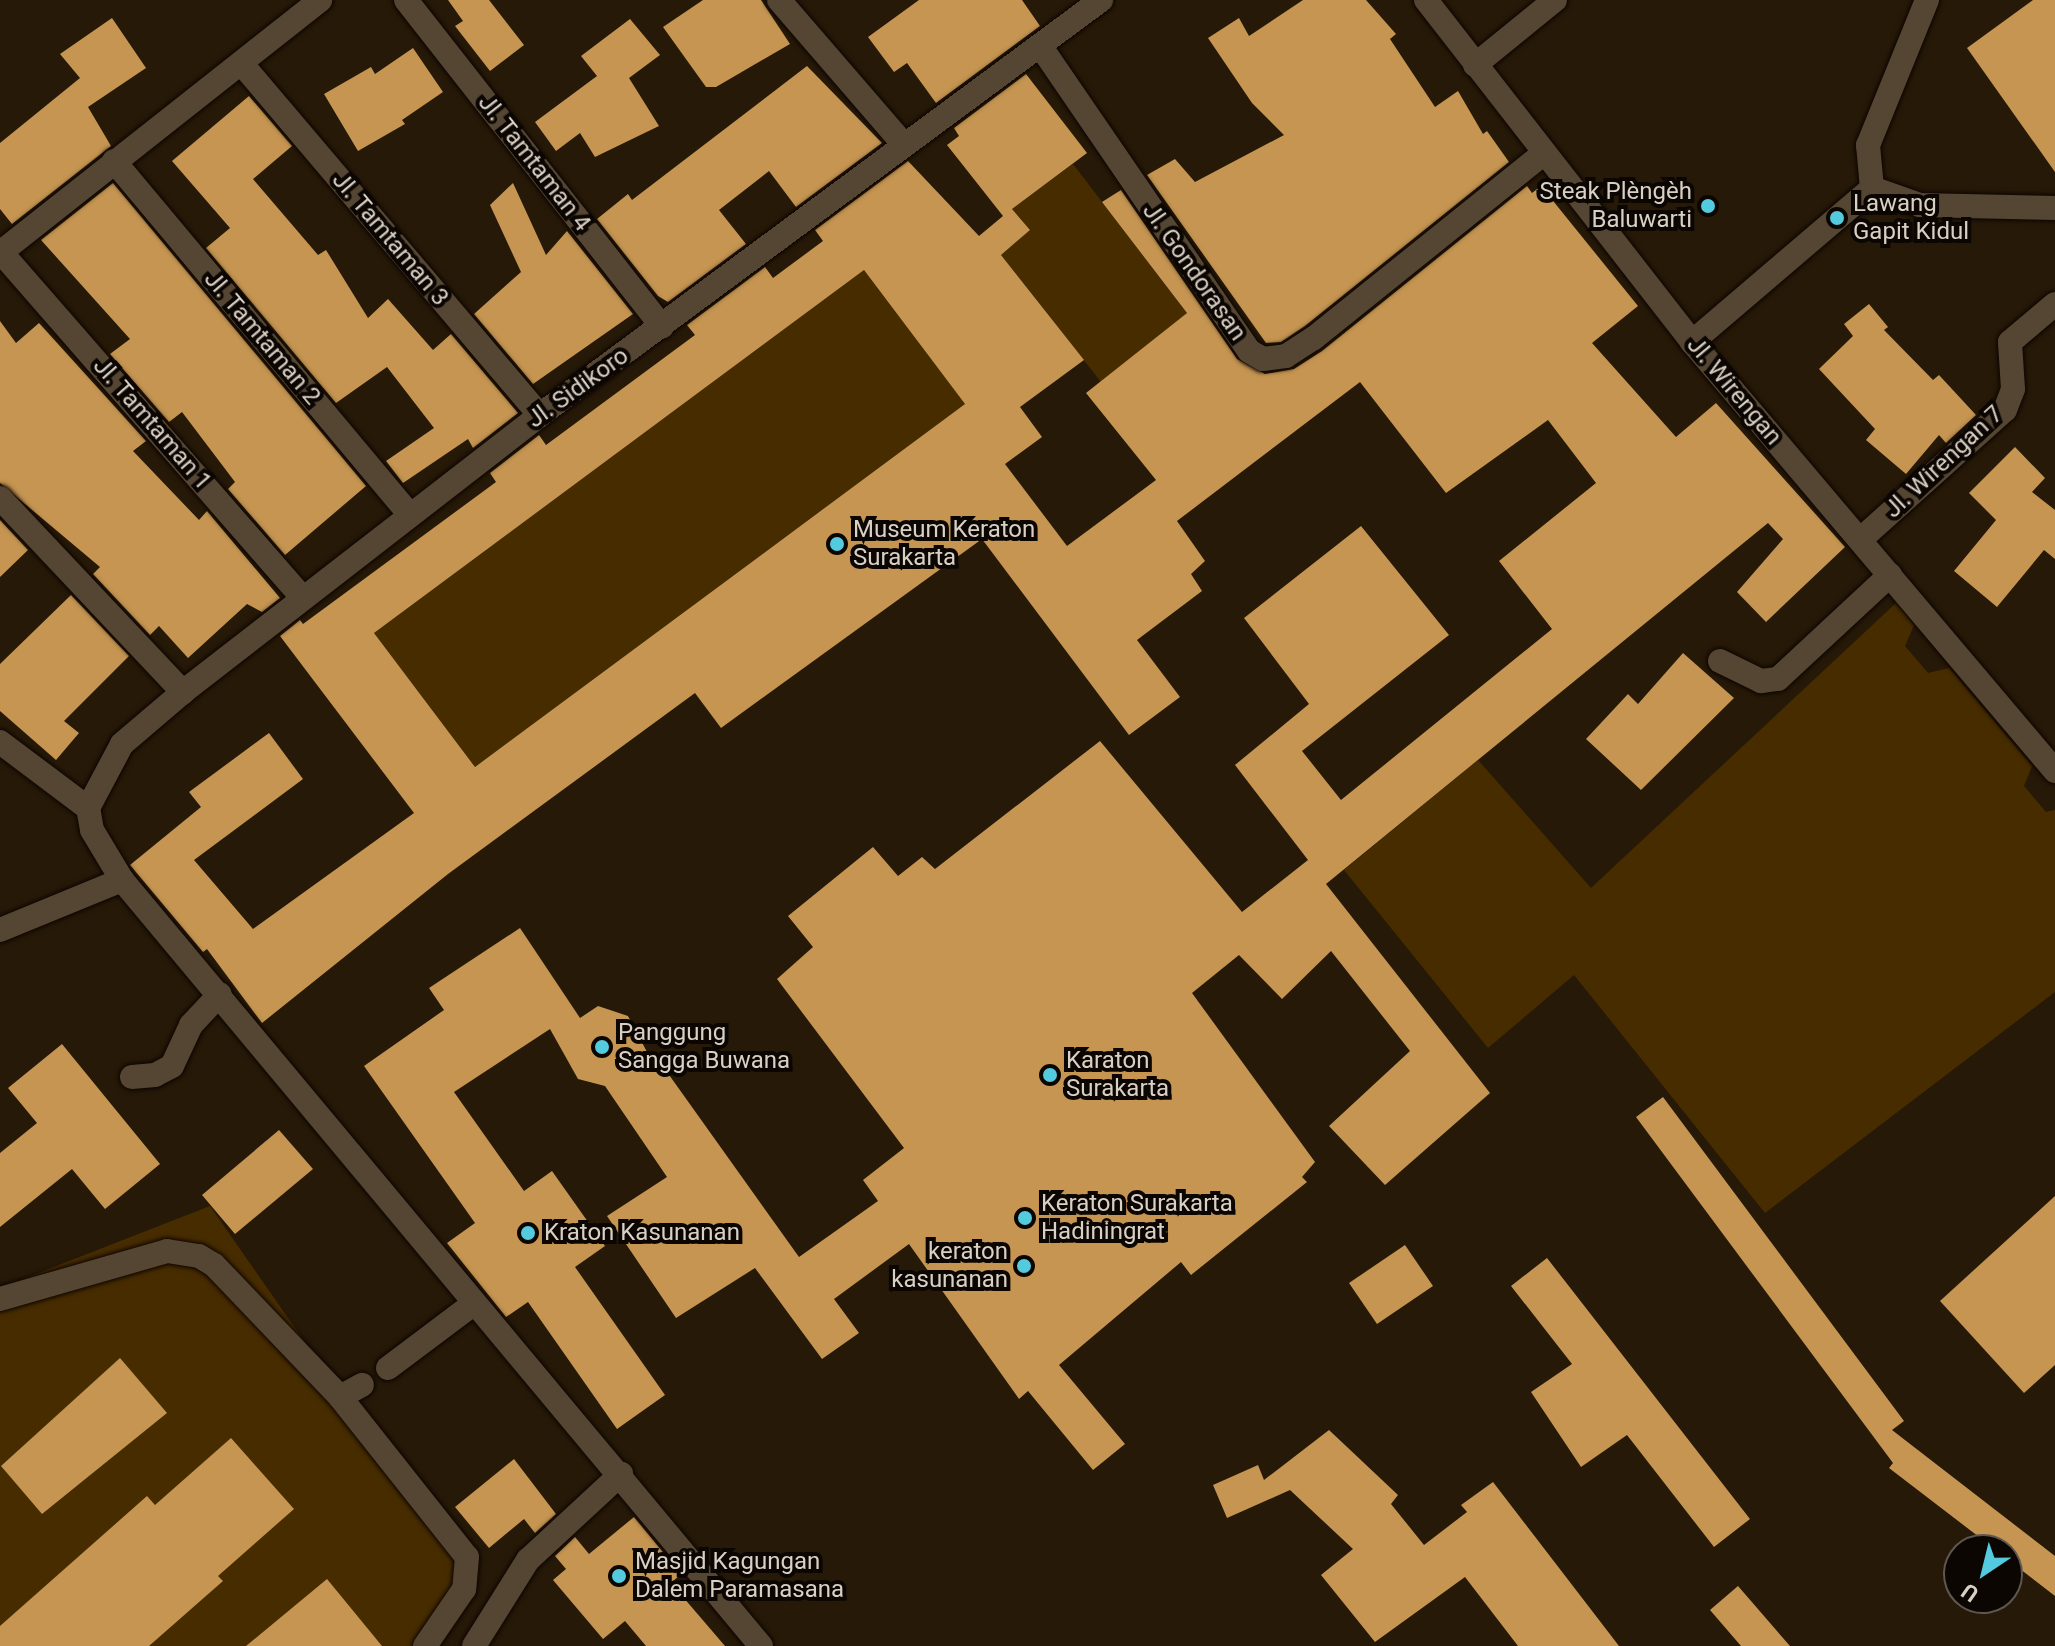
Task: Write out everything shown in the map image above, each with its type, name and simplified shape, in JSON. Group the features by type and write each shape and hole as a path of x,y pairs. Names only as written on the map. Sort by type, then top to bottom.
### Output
{"street":[{"path":"0,252 320,0"},
{"name":"Jl. Tamtaman 4","path":"406,0 662,326"},
{"path":"779,0 904,145"},
{"name":"Jl. Sidikoro","path":"88,808 122,744 302,597 540,415 1101,0"},
{"name":"Jl. Wirengan","path":"1426,0 1692,342 2055,771"},
{"path":"1475,65 1555,0"},
{"path":"1872,188 1868,145 1927,0"},
{"name":"Jl. Gondorasan","path":"1041,47 1249,351 1263,359 1286,356 1314,338 1544,153"},
{"name":"Jl. Tamtaman 3","path":"241,63 540,415"},
{"name":"Jl. Tamtaman 2","path":"114,161 410,515"},
{"path":"1872,188 1920,205 2055,208"},
{"path":"1692,342 1872,188"},
{"name":"Jl. Tamtaman 1","path":"0,252 302,597"},
{"name":"Jl. Wirengan 7","path":"1861,539 2005,410 2013,389 2010,342 2055,304"},
{"path":"0,498 183,692"},
{"path":"1720,661 1761,681 1778,679 1890,575"},
{"path":"0,742 88,808 92,830 122,880 220,994 472,1305 621,1474 761,1646"},
{"path":"0,930 122,880"},
{"path":"132,1077 155,1075 172,1066 191,1025 220,994"},
{"path":"0,1299 167,1251 199,1256 214,1265 340,1397 467,1557 464,1589 425,1646"},
{"path":"388,1368 472,1305"},
{"path":"340,1397 362,1385"},
{"path":"474,1646 528,1560 621,1474"}],"shaded area":[{"path":"1073,164 1187,313 1101,382 1001,255 1030,230 1012,209"},
{"path":"864,270 965,404 475,767 374,633"},
{"path":"1896,603 1914,625 1905,646 1928,673 1949,668 2032,766 2024,786 2046,812 2055,810 2055,992 1765,1213 1574,975 1488,1048 1344,870 1478,760 1591,888"},
{"path":"210,1206 468,1576 431,1646 0,1646 0,1288"}],"building":[{"path":"448,0 489,0 524,45 490,71 455,26 463,21"},
{"path":"703,0 761,0 790,44 716,87 706,87 663,27"},
{"path":"919,0 1022,0 1040,26 936,103 907,63 894,72 868,37"},
{"path":"1303,0 1366,0 1396,34 1390,39 1435,107 1458,91 1483,134 1487,131 1509,162 1305,326 1281,342 1266,343 1147,175 1175,159 1195,182 1284,135 1252,103 1208,38 1239,18 1249,36"},
{"path":"2033,0 2055,0 2055,172 1967,48"},
{"path":"112,18 146,68 88,107 111,146 12,224 0,209 0,143 80,78 60,54"},
{"path":"630,19 660,55 629,78 659,126 595,157 580,133 556,151 535,122 597,76 581,56"},
{"path":"413,48 443,92 402,120 405,124 358,151 324,94 371,67 375,74"},
{"path":"807,66 882,143 796,207 769,171 719,210 746,244 668,302 658,296 597,219 628,194 632,200"},
{"path":"1026,74 1087,153 1012,209 1030,230 1001,255 1084,360 1020,407 1042,437 1005,464 1067,546 1156,480 1086,393 1187,313 1102,202 1121,190 1237,359 1265,374 1294,369 1322,351 1527,186 1532,193 1541,186 1638,306 1592,343 1676,437 1716,403 1845,547 1766,622 1737,592 1783,539 1768,523 1326,884 1490,1093 1385,1185 1329,1126 1410,1051 1331,951 1282,999 1239,955 1192,993 1315,1162 1302,1177 1307,1182 1191,1275 1181,1262 1059,1365 1125,1444 1093,1470 1028,1391 1019,1399 909,1244 834,1299 859,1333 822,1359 755,1268 676,1318 607,1216 667,1177 605,1086 578,1079 550,1029 454,1092 524,1191 552,1171 605,1246 575,1267 665,1395 617,1429 528,1302 506,1317 447,1243 475,1223 364,1066 444,1010 429,988 520,928 580,1018 598,1006 628,1016 656,1069 662,1065 799,1257 878,1201 863,1180 904,1148 777,979 813,947 788,916 873,847 898,876 922,857 935,869 1100,741 1242,912 1308,860 1235,765 1309,704 1244,618 1361,526 1449,635 1302,751 1341,800 1552,629 1499,561 1596,483 1548,420 1446,493 1360,382 1177,521 1205,561 1191,574 1202,591 1137,640 1180,697 1129,735 982,539 721,728 695,693 448,874 262,1023 207,949 203,952 130,865 201,807 189,792 269,733 303,779 194,860 253,929 414,813 280,636 300,620 303,624 496,482 490,473 539,435 546,445 695,335 687,325 765,267 773,278 823,241 815,230 908,161 979,236 1003,216 947,145 959,136 954,128","holes":["864,270 965,404 475,767 374,633"]},
{"path":"249,96 292,146 253,179 318,255 326,250 368,318 388,299 433,350 451,334 518,413 473,448 468,439 403,483 386,461 434,428 387,367 336,403 206,248 230,228 172,161"},
{"path":"113,183 366,486 285,555 228,489 235,482 182,412 169,422 110,354 130,339 41,240"},
{"path":"513,183 546,255 567,231 633,314 533,384 474,314 521,272 490,205"},
{"path":"1869,304 1888,327 1884,330 1933,380 1939,375 1976,415 1946,443 1939,435 1906,474 1866,440 1875,429 1819,369 1853,336 1844,324"},
{"path":"0,321 16,343 39,323 146,441 133,451 199,520 207,511 280,598 262,612 247,604 188,658 159,626 150,635 93,574 100,567 0,483"},
{"path":"2015,447 2045,478 2032,492 2055,510 2055,559 2044,550 1997,607 1954,571 1996,520 1969,493"},
{"path":"0,520 28,550 0,577"},
{"path":"71,595 129,656 64,721 79,733 56,760 0,711 0,664"},
{"path":"1683,653 1734,698 1641,790 1586,739 1628,694 1638,704"},
{"path":"62,1044 160,1164 105,1209 72,1169 0,1227 0,1153 37,1123 8,1088"},
{"path":"1663,1097 1904,1421 1892,1430 2055,1556 2055,1596 2023,1571 2023,1534 1975,1534 1889,1468 1893,1463 1636,1117"},
{"path":"279,1130 313,1169 235,1234 202,1195"},
{"path":"2055,1196 2055,1365 2024,1393 1940,1301"},
{"path":"1405,1245 1433,1286 1377,1324 1349,1283"},
{"path":"1547,1258 1750,1519 1714,1547 1627,1435 1581,1467 1531,1392 1572,1364 1511,1286"},
{"path":"120,1358 167,1413 42,1514 1,1466"},
{"path":"1329,1430 1398,1495 1391,1504 1424,1545 1467,1512 1461,1505 1493,1482 1619,1646 1518,1646 1465,1577 1375,1642 1321,1575 1353,1549 1290,1490 1227,1518 1213,1485 1258,1465 1264,1480"},
{"path":"231,1438 294,1509 218,1576 223,1581 149,1646 0,1646 0,1626 147,1496 155,1505"},
{"path":"514,1459 556,1514 535,1533 524,1519 489,1548 455,1507"},
{"name":"Masjid Kagungan Dalem Paramasana","path":"634,1517 681,1574 671,1583 725,1646 646,1646 625,1621 603,1639 553,1580 566,1569 555,1556 575,1537 589,1554"},
{"path":"327,1579 382,1646 246,1646"},
{"path":"1738,1586 1790,1646 1741,1646 1710,1610"}],"place":[{"name":"Steak Plèngèh Baluwarti","path":"1708,206"},
{"name":"Lawang Gapit Kidul","path":"1837,218"},
{"name":"Museum Keraton Surakarta","path":"837,544"},
{"name":"Panggung Sangga Buwana","path":"602,1047"},
{"name":"Karaton Surakarta","path":"1050,1075"},
{"name":"Keraton Surakarta Hadiningrat","path":"1025,1218"},
{"name":"Kraton Kasunanan","path":"528,1233"},
{"name":"keraton kasunanan","path":"1024,1266"},
{"name":"Masjid Kagungan Dalem Paramasana","path":"619,1576"}]}
